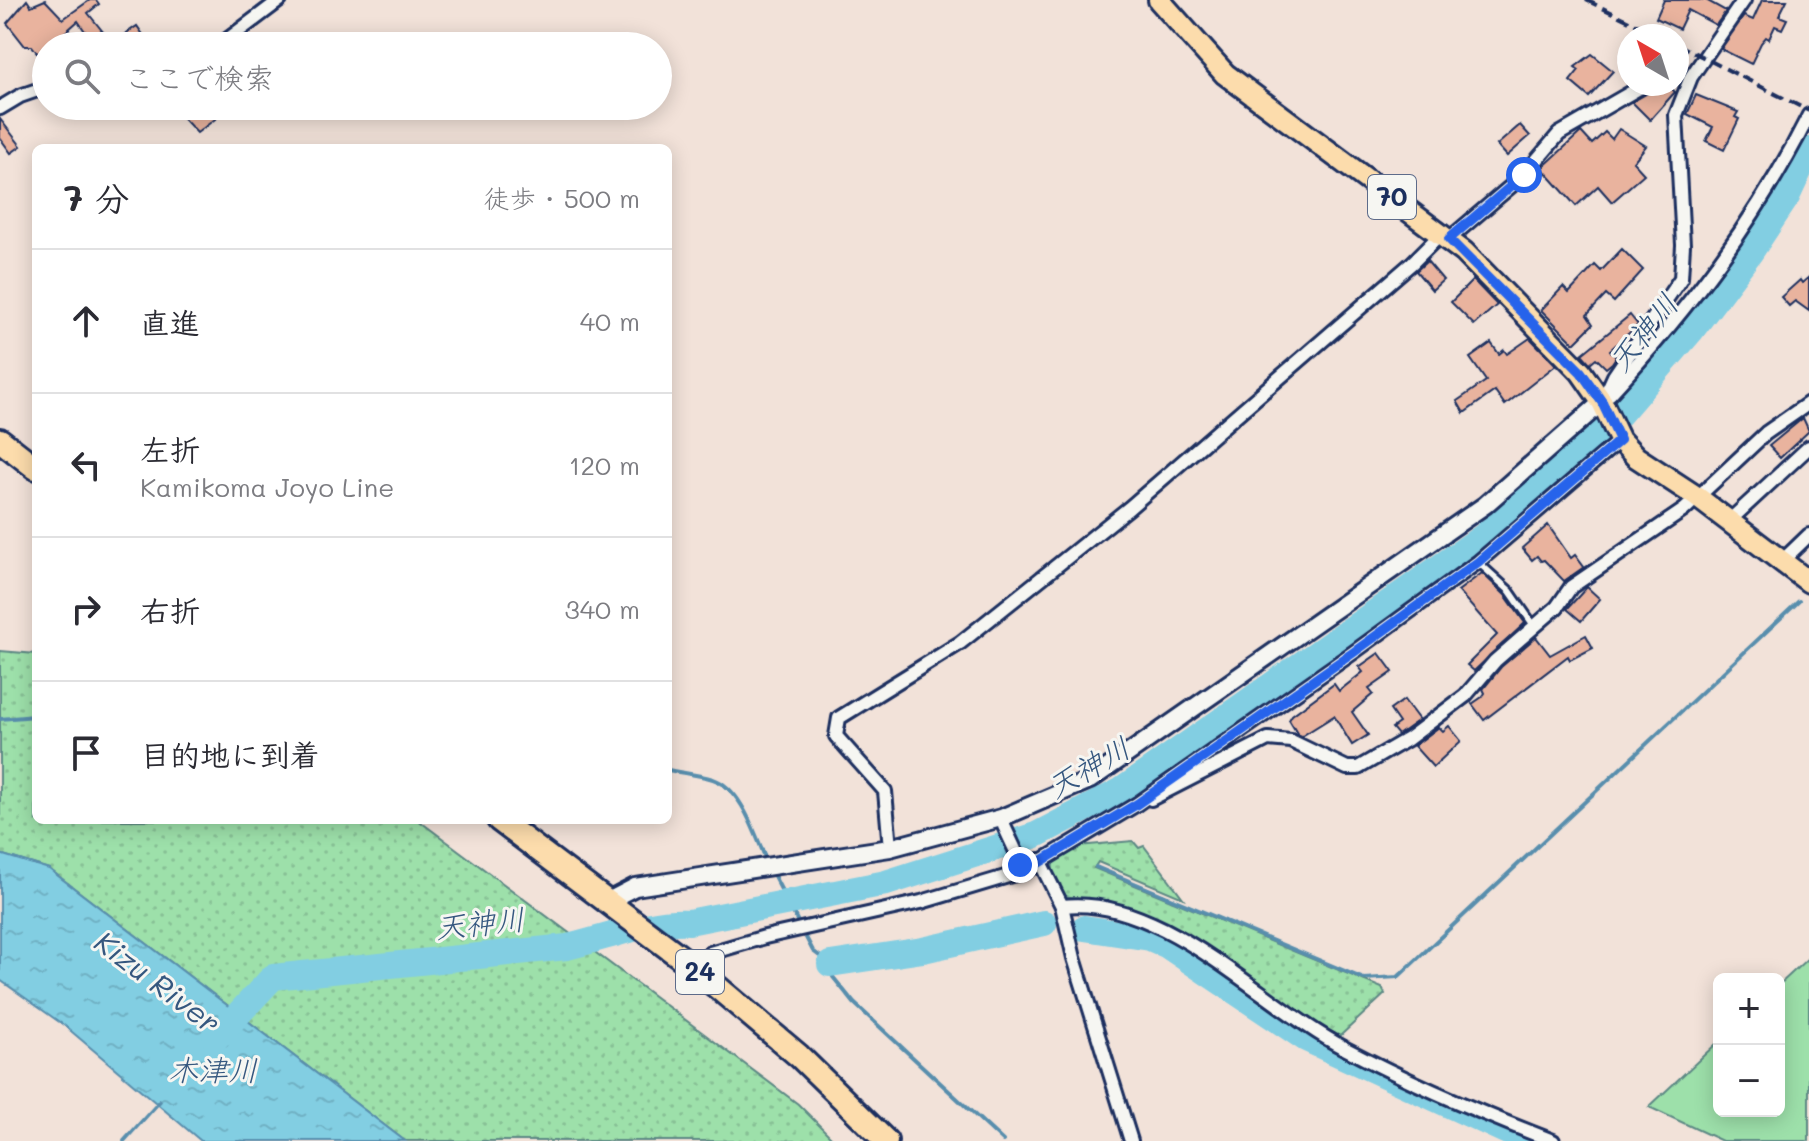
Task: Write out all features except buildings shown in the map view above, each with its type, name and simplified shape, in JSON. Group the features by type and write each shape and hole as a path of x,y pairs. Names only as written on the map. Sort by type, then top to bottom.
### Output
{"highway":[{"path":"0,440 32,465"},
{"name":"24","path":"504,824 691,965 799,1056 886,1141"}],"main road":[{"name":"70","path":"1159,0 1225,74 1446,236 1548,336 1604,407 1618,437 1636,457 1697,497 1809,582"}],"street":[{"path":"238,32 280,0"},
{"path":"1689,73 1744,0"},
{"path":"0,108 32,92"},
{"path":"890,848 885,791 836,736 839,718 960,643 1129,508 1412,263 1524,175 1559,134 1625,96"},
{"path":"1604,407 1614,376 1681,278 1683,245 1677,96"},
{"path":"608,901 635,887 890,848 1003,822 1090,780 1251,665 1406,564 1506,488 1604,407 1683,313 1747,224 1809,115"},
{"path":"691,965 710,953 765,937 921,902 1022,868 1137,804 1268,739 1291,741 1347,768 1358,768 1408,739 1465,696 1495,661 1557,607 1571,587 1665,524 1766,433 1809,403"},
{"path":"1137,804 1478,562 1618,437"},
{"path":"1728,522 1809,447"},
{"path":"1781,562 1809,535"},
{"path":"1003,822 1022,868"},
{"path":"1039,860 1062,906 1074,958 1131,1141"},
{"path":"1062,906 1075,904 1122,913 1154,925 1207,956 1301,1025 1347,1050 1476,1110 1553,1141"}],"lane":[{"path":"1478,562 1510,591 1535,627"}],"green space":[{"path":"0,651 32,654 32,824 423,824 798,1104 835,1141 405,1141 49,869 0,854"},
{"path":"1133,841 1139,848 1144,846 1183,898 1098,862 1094,868 1382,988 1385,994 1340,1036 1288,1007 1170,924 1133,909 1065,896 1053,873 1054,858 1078,846"},
{"path":"1809,957 1809,1141 1722,1141 1649,1107 1713,1047 1713,1117 1785,1117 1785,979"}],"water":[{"name":"木津川","path":"0,854 49,869 405,1141 201,1141 65,1026 0,980"}],"waterway":[{"name":"天神川","path":"215,1039 273,977 567,947 643,927 689,922 886,883 1036,835 1122,790 1484,536 1618,416 1692,330 1750,253 1787,197 1809,150"},
{"path":"1096,867 1364,979 1398,977 1799,601"},
{"path":"0,719 32,716"},
{"path":"672,771 713,779 733,793 768,864"},
{"name":"天神川","path":"1036,835 1044,836"},
{"path":"772,872 813,951 830,964 833,977 854,1003 1003,1141"},
{"path":"830,964 923,950 1044,923"},
{"path":"1084,928 1150,938 1166,945 1306,1039 1527,1141"},
{"path":"124,1141 160,1101"}],"railway":[{"path":"1586,0 1635,24"},
{"path":"1689,50 1809,111"}],"route":[{"path":"1020,865 1025,871 1137,804 1354,652 1478,562 1620,440 1602,402 1581,372 1449,239 1524,175"}],"water label":[{"name":"Kizu River","path":"157,983"}]}
